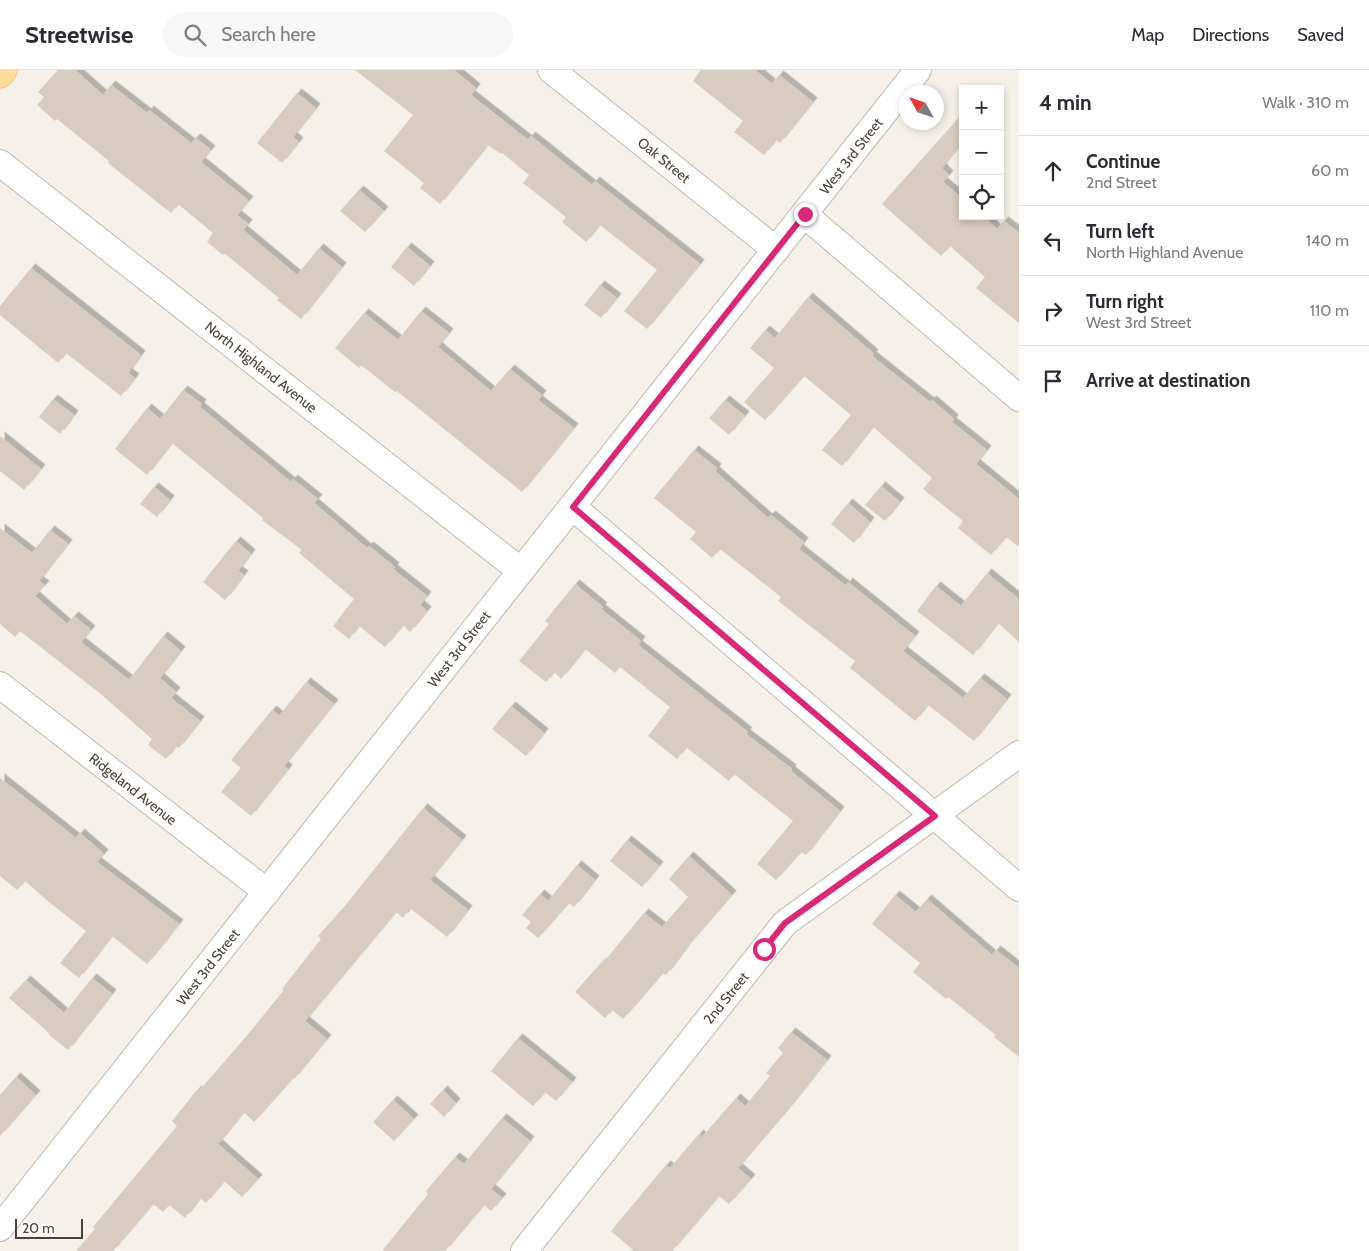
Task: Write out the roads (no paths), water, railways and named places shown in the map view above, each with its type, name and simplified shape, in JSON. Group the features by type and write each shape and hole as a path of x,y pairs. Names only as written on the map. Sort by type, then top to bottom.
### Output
{"main road":[{"path":"0,74 3,70"}],"street":[{"name":"Oak Street","path":"551,70 776,250"},
{"name":"West 3rd Street","path":"3,1219 267,892 918,70"},
{"name":"North Highland Avenue","path":"0,163 521,572"},
{"path":"805,214 1019,398"},
{"path":"573,507 1019,888"},
{"name":"Ridgeland Avenue","path":"0,686 267,892"},
{"name":"2nd Street","path":"524,1251 785,923 1019,754"}]}
